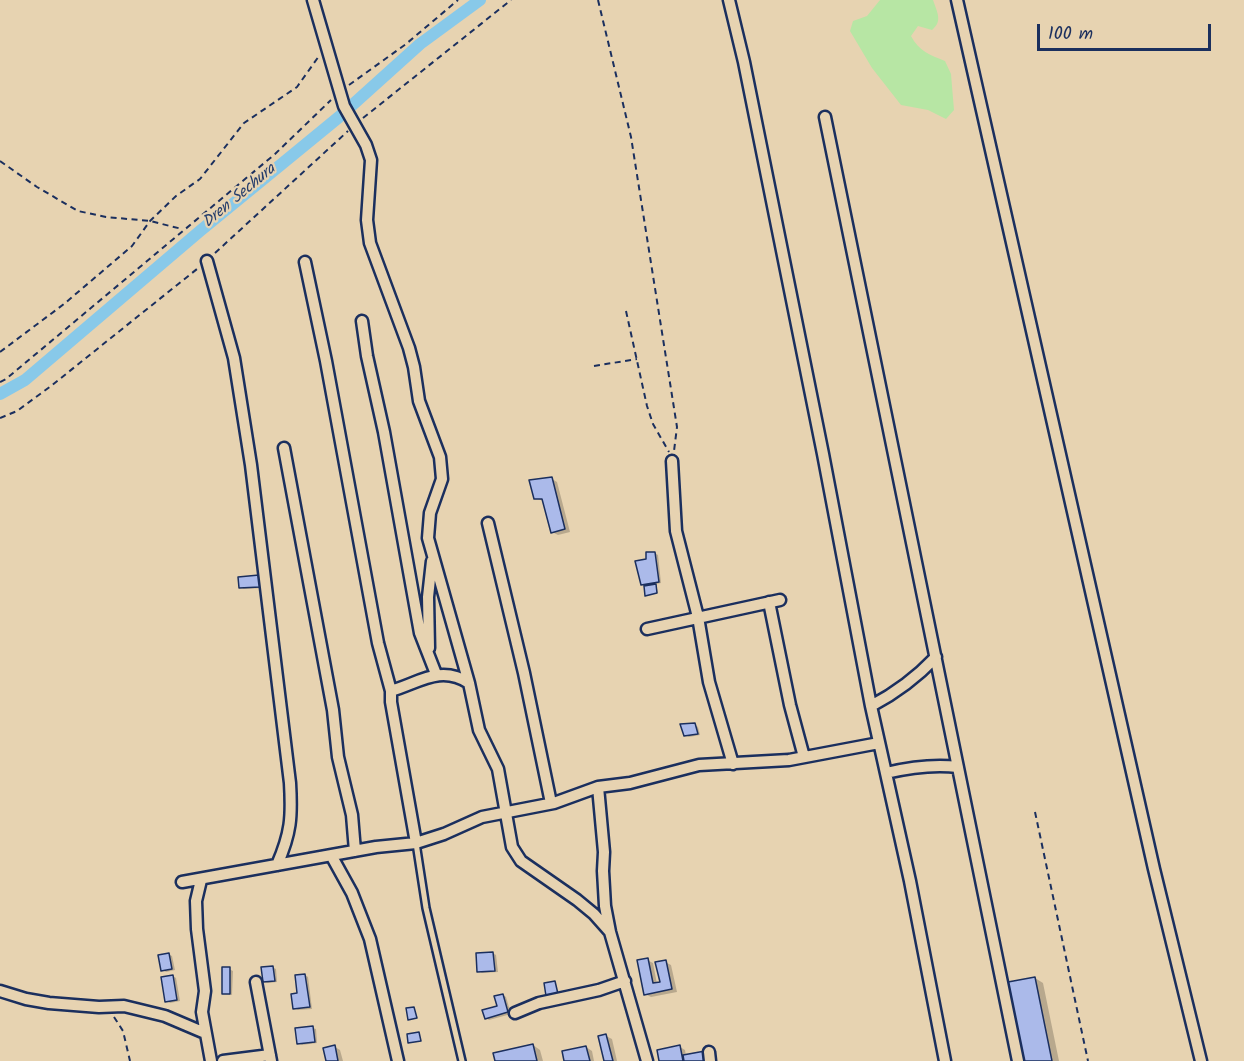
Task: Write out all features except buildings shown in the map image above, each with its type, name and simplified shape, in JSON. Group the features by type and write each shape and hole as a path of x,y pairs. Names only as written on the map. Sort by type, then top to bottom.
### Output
{"street":[{"path":"313,0 344,106 366,145 371,160 367,220 370,243 409,348 420,401 440,457 442,479 430,513 428,538 469,683 478,730 498,769 512,847 522,861 577,900 610,932"},
{"path":"729,0 744,62 824,454 871,706 910,881 945,1061"},
{"path":"957,0 1154,869 1201,1061"},
{"path":"825,117 1018,1061"},
{"path":"207,261 234,358 251,465 290,783 292,816 287,842 278,865"},
{"path":"305,262 326,361 378,643 391,692 416,843"},
{"path":"362,321 420,633 436,674"},
{"path":"284,448 333,710 338,757 352,815 355,851"},
{"path":"672,461 676,531 698,617 710,682 733,764"},
{"path":"488,523 524,673 551,803"},
{"path":"429,657 428,597 433,557"},
{"path":"647,629 780,600"},
{"path":"769,602 790,705 804,757"},
{"path":"871,706 907,685 936,657"},
{"path":"391,692 436,674 455,675 469,683"},
{"path":"182,882 355,851 416,843 444,834 482,817 551,803 598,787 630,783 699,765 789,760 879,743"},
{"path":"886,773 913,767 941,765 958,767"},
{"path":"598,787 604,852 604,894 610,932 647,1061"},
{"path":"331,855 352,893 370,939 398,1061"},
{"path":"201,880 196,901 197,929 205,991 202,1012 211,1061"},
{"path":"515,1013 539,1003 598,990 625,981"},
{"path":"223,1061 270,1058 256,982"},
{"path":"0,991 50,1004 124,1006 165,1016 205,1034"}],"lane":[{"path":"416,843 426,908 462,1061"}],"path":[{"path":"0,382 6,380 275,154 339,92 406,44 458,0"},
{"path":"0,418 17,411 51,386 207,261 354,125 511,0"},
{"path":"598,0 631,137 657,296 677,427 672,461"},
{"path":"0,352 64,304 132,246 150,221 176,196 200,179 244,123 297,87 314,61 328,49"},
{"path":"0,161 37,187 78,211 106,217 150,221 183,230"},
{"path":"626,311 647,406 672,461"},
{"path":"594,366 637,359"},
{"path":"1035,812 1088,1061"},
{"path":"108,1007 123,1031 130,1061"}],"green space":[{"path":"880,0 933,0 938,16 935,27 932,30 918,26 911,36 921,49 945,61 951,74 954,110 946,119 928,110 901,105 872,68 850,31 853,21 867,16"}],"waterway":[{"name":"Dren Sechura","path":"0,394 25,380 200,231 339,117 420,44 480,0"}]}
